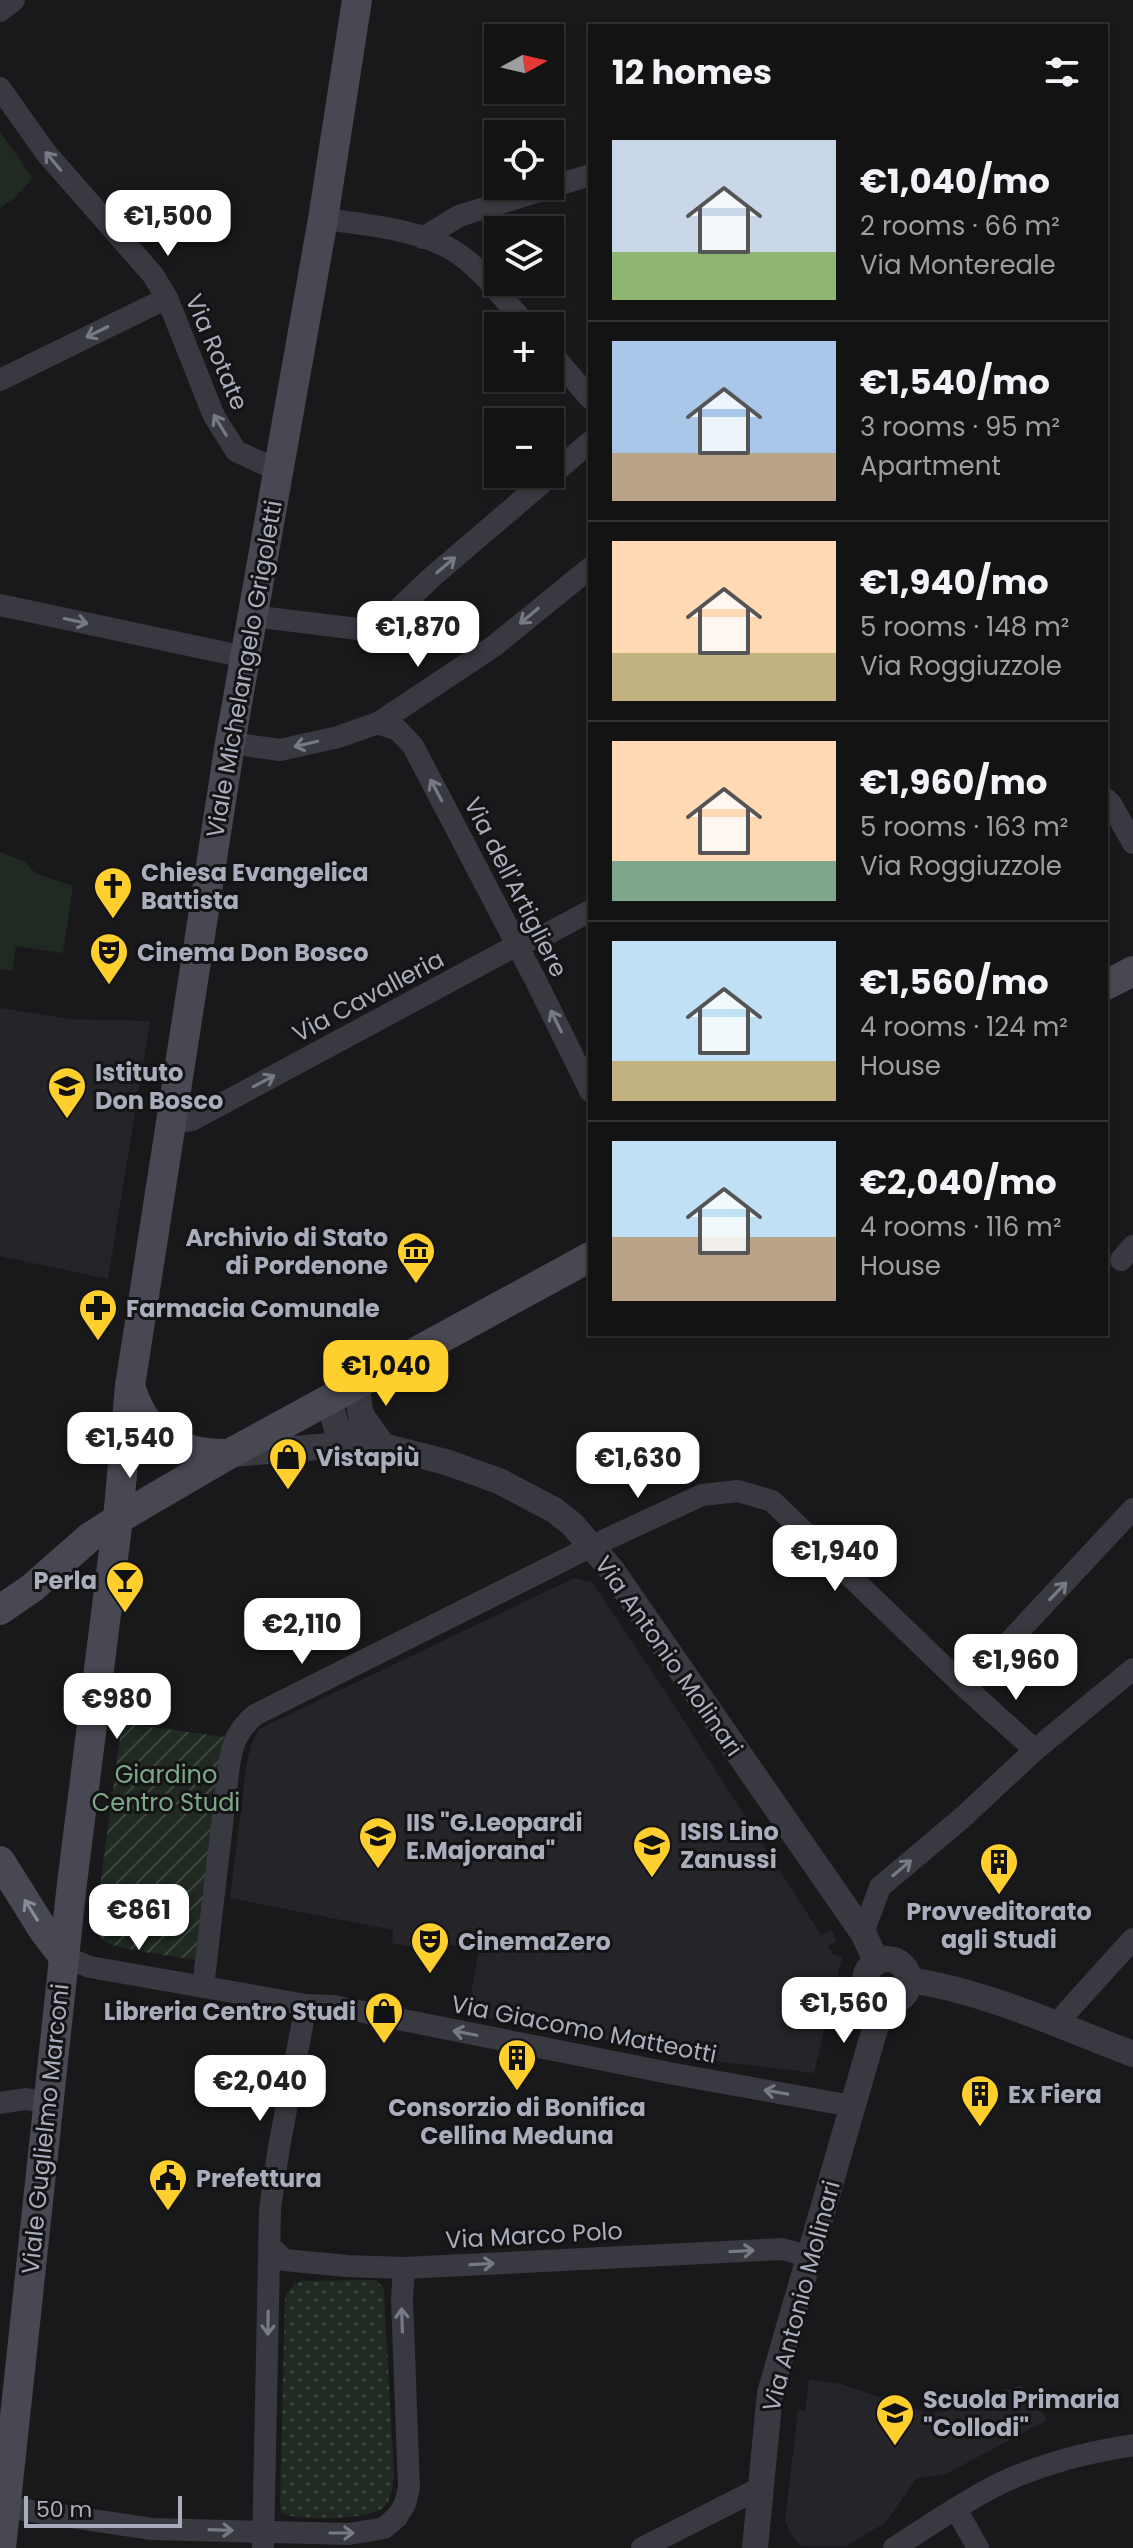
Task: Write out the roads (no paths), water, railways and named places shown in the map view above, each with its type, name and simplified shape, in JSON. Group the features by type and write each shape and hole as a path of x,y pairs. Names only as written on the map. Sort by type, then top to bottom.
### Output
{"main road":[{"name":"Viale Michelangelo Grigoletti","path":"130,1386 230,743 323,219 357,0"},
{"path":"1108,984 1133,971"},
{"path":"0,1610 32,1588 90,1537 118,1519 229,1454 588,1258"},
{"path":"130,1386 147,1423 170,1443 202,1454 229,1454"},
{"name":"Viale Guglielmo Marconi","path":"1,2548 64,1957 118,1519 130,1386"},
{"path":"0,1861 64,1957"}],"street":[{"path":"0,11 14,0"},
{"name":"Via Rotate","path":"0,88 46,153 153,275 167,298 214,416 236,451 279,471"},
{"path":"423,238 459,216 588,176"},
{"path":"323,219 368,224 423,238 453,251 481,274 515,312"},
{"path":"0,380 167,298"},
{"path":"564,368 588,396"},
{"path":"252,616 358,629 384,623 432,577 588,444"},
{"path":"230,743 280,750 338,737 378,723 494,646 588,570"},
{"path":"0,605 245,657"},
{"name":"Via dell'Artigliere","path":"378,723 398,730 413,746 588,1087"},
{"path":"1108,801 1133,843"},
{"name":"Via Cavalleria","path":"169,1124 192,1120 517,945 549,933 588,912"},
{"path":"356,1384 361,1415 383,1446"},
{"path":"329,1399 336,1426 353,1444"},
{"name":"Via Antonio Molinari","path":"229,1454 353,1444 383,1446 446,1462 499,1481 554,1510 592,1546 863,1933 877,1962"},
{"path":"203,1987 232,1746 245,1723 255,1715 592,1546 702,1495 738,1491 772,1501 966,1688 1035,1750"},
{"path":"966,1688 1133,1509"},
{"path":"863,1933 880,1887 962,1818 1035,1750 1133,1669"},
{"path":"1060,2026 1066,2013 1133,1939"},
{"name":"Via Giacomo Matteotti","path":"64,1957 90,1967 306,2005 333,2006 852,2106"},
{"path":"886,2003 871,1996 866,1986 868,1971 877,1962 888,1959 899,1962 910,1980 950,1986 990,1998 1133,2054"},
{"name":"Via Antonio Molinari","path":"758,2544 770,2393 876,2025 886,2003 898,2001 910,1980"},
{"path":"264,2540 270,2209 306,2005"},
{"path":"0,2103 26,2099 48,2103"},
{"name":"Via Marco Polo","path":"269,2245 284,2260 404,2268 782,2249 808,2256"},
{"path":"5,2507 152,2529 264,2540 369,2532 390,2523 405,2504 409,2472 402,2299 404,2268"},
{"path":"894,2548 1000,2484 1051,2463 1099,2450 1133,2445"},
{"path":"642,2548 762,2487"},
{"path":"956,2509 978,2548"}],"place":[{"name":"Chiesa Evangelica Battista","path":"113,920"},
{"name":"Cinema Don Bosco","path":"109,986"},
{"name":"Istituto Don Bosco","path":"67,1120"},
{"name":"Archivio di Stato di Pordenone","path":"416,1285"},
{"name":"Farmacia Comunale","path":"98,1342"},
{"name":"Vistapiù","path":"288,1491"},
{"name":"Perla","path":"125,1614"},
{"name":"IIS \"G.Leopardi E.Majorana\"","path":"378,1870"},
{"name":"ISIS Lino Zanussi","path":"652,1879"},
{"name":"Provveditorato agli Studi","path":"999,1896"},
{"name":"CinemaZero","path":"430,1975"},
{"name":"Libreria Centro Studi","path":"384,2045"},
{"name":"Consorzio di Bonifica Cellina Meduna","path":"517,2092"},
{"name":"Ex Fiera","path":"980,2128"},
{"name":"Prefettura","path":"168,2212"},
{"name":"Scuola Primaria \"Collodi\"","path":"895,2447"}],"park label":[{"name":"Giardino Centro Studi","path":"166,1788"}]}
